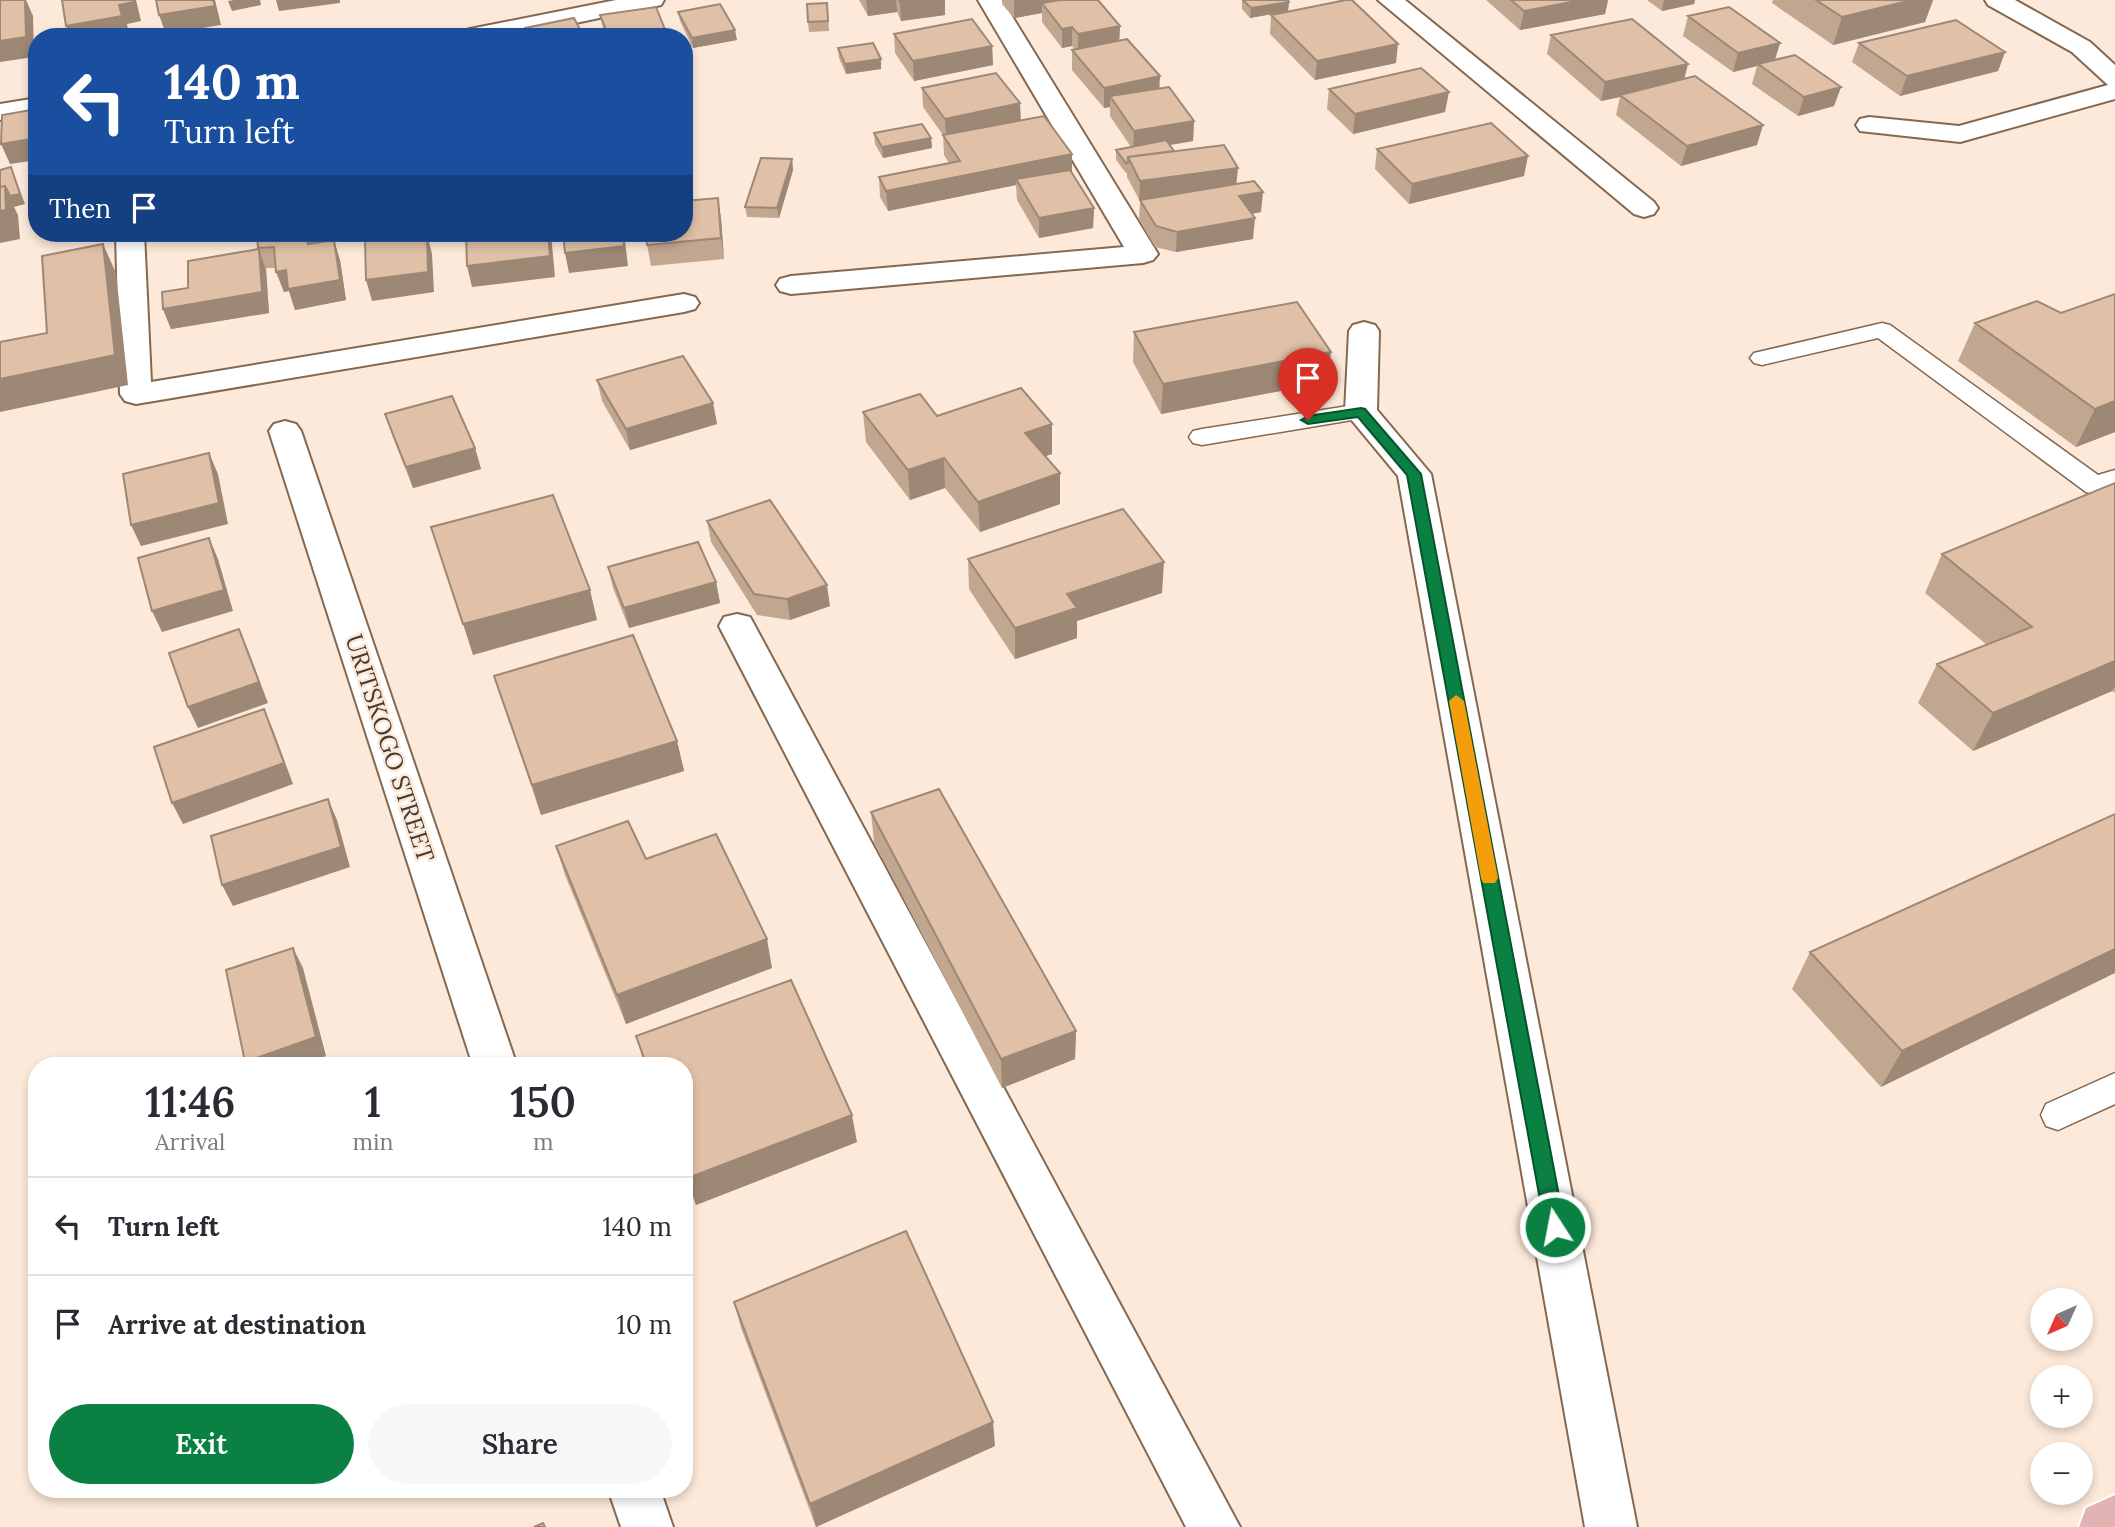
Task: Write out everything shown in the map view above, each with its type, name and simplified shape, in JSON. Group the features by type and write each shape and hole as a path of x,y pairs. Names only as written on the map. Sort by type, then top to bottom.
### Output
{"main road":[{"path":"2105,1527 2115,1521"}],"street":[{"path":"514,28 652,0"},
{"path":"791,285 1143,254 990,0"},
{"path":"1390,0 1644,208"},
{"path":"1997,0 2081,47 2115,79"},
{"path":"1870,125 1960,134 2115,92"},
{"path":"0,111 28,107"},
{"path":"130,242 136,394 684,303"},
{"path":"1364,331 1361,412 1414,474 1611,1527"},
{"name":"URITSKOGO STREET","path":"285,431 492,1057"},
{"path":"737,626 1214,1527"},
{"path":"638,1498 647,1527"}],"lane":[{"path":"1762,358 1882,330 2095,486 2115,478"},
{"path":"1202,437 1361,412"},
{"path":"2058,1115 2115,1088"}],"building":[{"path":"0,0 25,0 26,37 0,41"},
{"path":"62,0 134,2 119,5 122,16 66,26"},
{"path":"156,0 213,0 215,6 159,15"},
{"path":"1098,0 1120,26 1078,34 1072,27 1062,29 1042,3"},
{"path":"1243,0 1288,0 1289,2 1251,8"},
{"path":"1352,0 1398,44 1317,61 1271,15"},
{"path":"1511,0 1582,0 1524,11"},
{"path":"1816,0 1912,0 1842,17"},
{"path":"827,3 828,21 808,22 807,4"},
{"path":"720,4 735,30 693,38 693,28 687,28 678,12"},
{"path":"656,7 664,28 605,28 600,15"},
{"path":"1729,7 1780,43 1738,53 1688,16"},
{"path":"574,18 579,28 525,28"},
{"path":"972,19 992,46 913,61 894,34"},
{"path":"1632,19 1688,64 1605,82 1551,35"},
{"path":"1956,20 2005,52 1907,76 1859,43"},
{"path":"1127,39 1160,76 1104,88 1072,50"},
{"path":"873,43 881,59 845,64 838,48"},
{"path":"1795,55 1841,87 1804,97 1758,64"},
{"path":"1421,68 1449,92 1355,114 1329,89"},
{"path":"996,73 1020,103 945,119 922,88"},
{"path":"1695,76 1763,125 1687,146 1620,95"},
{"path":"1169,87 1194,121 1134,131 1110,96"},
{"path":"28,111 28,140 1,144 2,115"},
{"path":"1044,116 1072,154 886,191 879,177 960,161 943,135"},
{"path":"1491,123 1528,156 1412,184 1377,149"},
{"path":"922,124 931,138 882,147 874,133"},
{"path":"1166,140 1174,151 1128,157 1128,163 1116,150"},
{"path":"1224,145 1238,168 1140,181 1128,157"},
{"path":"761,158 792,159 777,208 745,207"},
{"path":"11,167 20,194 10,196 5,186 0,187 0,170"},
{"path":"1070,170 1094,208 1039,218 1016,179"},
{"path":"1254,181 1263,192 1239,196 1255,218 1177,232 1156,226 1140,200"},
{"path":"5,186 6,210 0,211 0,187"},
{"path":"718,198 721,238 693,241 693,200"},
{"path":"258,242 334,242 340,280 288,289 286,270 276,272 274,247 258,248"},
{"path":"365,242 427,242 428,272 366,280"},
{"path":"466,242 549,242 550,256 467,266"},
{"path":"564,242 624,242 624,246 565,253"},
{"path":"647,242 679,242 647,245"},
{"path":"103,244 115,355 0,379 0,342 47,333 42,256"},
{"path":"259,249 262,292 163,309 162,292 188,288 188,261"},
{"path":"2115,294 2115,401 2095,409 1975,323 2037,301 2061,313"},
{"path":"1297,302 1331,352 1163,384 1134,332"},
{"path":"683,356 713,403 626,429 597,380"},
{"path":"1021,388 1052,424 1025,433 1060,473 978,502 944,458 908,470 863,412 920,394 937,416"},
{"path":"452,396 475,448 406,467 385,414"},
{"path":"209,453 219,503 131,525 123,474"},
{"path":"2115,483 2115,661 1993,713 1937,664 2032,627 1942,554"},
{"path":"553,495 590,590 463,624 431,527"},
{"path":"770,500 827,585 787,599 754,594 707,521"},
{"path":"1123,509 1164,562 1067,594 1077,608 1015,628 968,559"},
{"path":"209,538 224,590 152,611 138,558"},
{"path":"698,542 716,582 624,608 608,567"},
{"path":"239,629 259,682 188,707 169,653"},
{"path":"633,635 677,741 532,785 494,676"},
{"path":"264,709 284,763 172,803 154,747"},
{"path":"939,789 1076,1031 1001,1059 871,812"},
{"path":"328,799 341,847 222,885 211,836"},
{"path":"2115,814 2115,949 1902,1051 1810,952"},
{"path":"628,821 646,859 716,834 767,939 617,995 556,846"},
{"path":"293,948 316,1037 259,1057 244,1057 226,970"},
{"path":"791,980 852,1115 693,1176 693,1057 644,1057 636,1036"},
{"path":"906,1231 993,1422 810,1504 734,1302"}],"slow traffic":[{"path":"1456,701 1489,878"}],"route":[{"path":"1308,420 1361,412 1414,474 1555,1227"}]}
